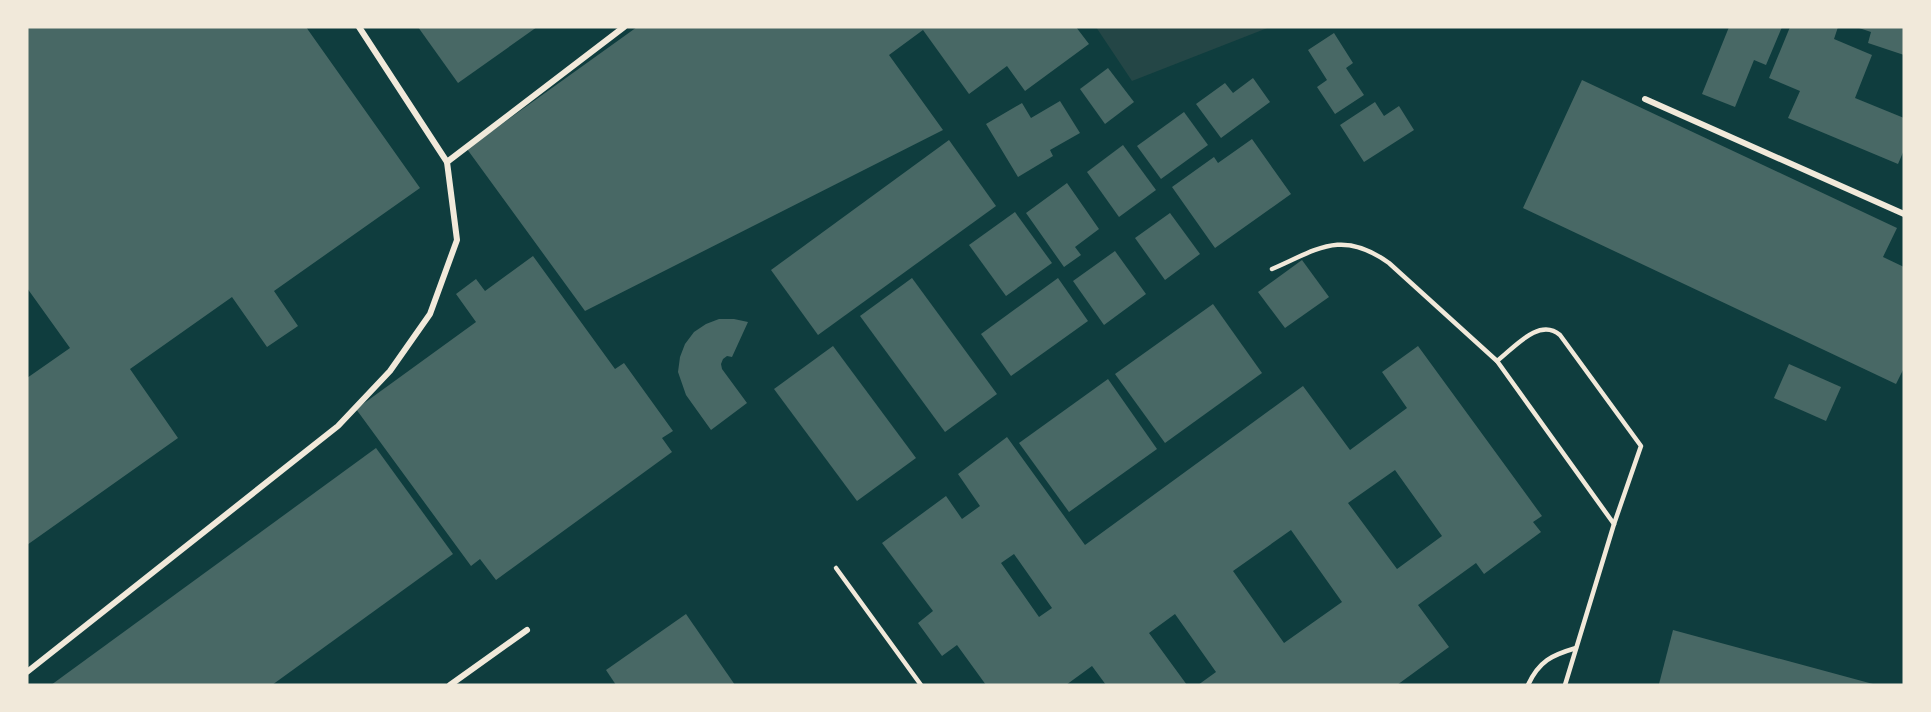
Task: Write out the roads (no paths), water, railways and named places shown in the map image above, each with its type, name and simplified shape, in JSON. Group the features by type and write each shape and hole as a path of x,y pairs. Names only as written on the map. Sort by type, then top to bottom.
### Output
{"street":[{"path":"27,672 338,426 390,371 430,314 457,240 447,162 358,27"},
{"path":"447,162 624,27"},
{"path":"1645,99 1904,214"},
{"path":"450,685 526,630"}],"lane":[{"path":"1272,270 1328,245 1342,244 1374,252 1389,263 1497,361 1614,524"},
{"path":"1497,361 1536,331 1544,328 1556,331 1641,446 1564,685"},
{"path":"836,568 921,685"},
{"path":"1528,685 1533,674 1544,662 1557,654 1576,648"}]}
